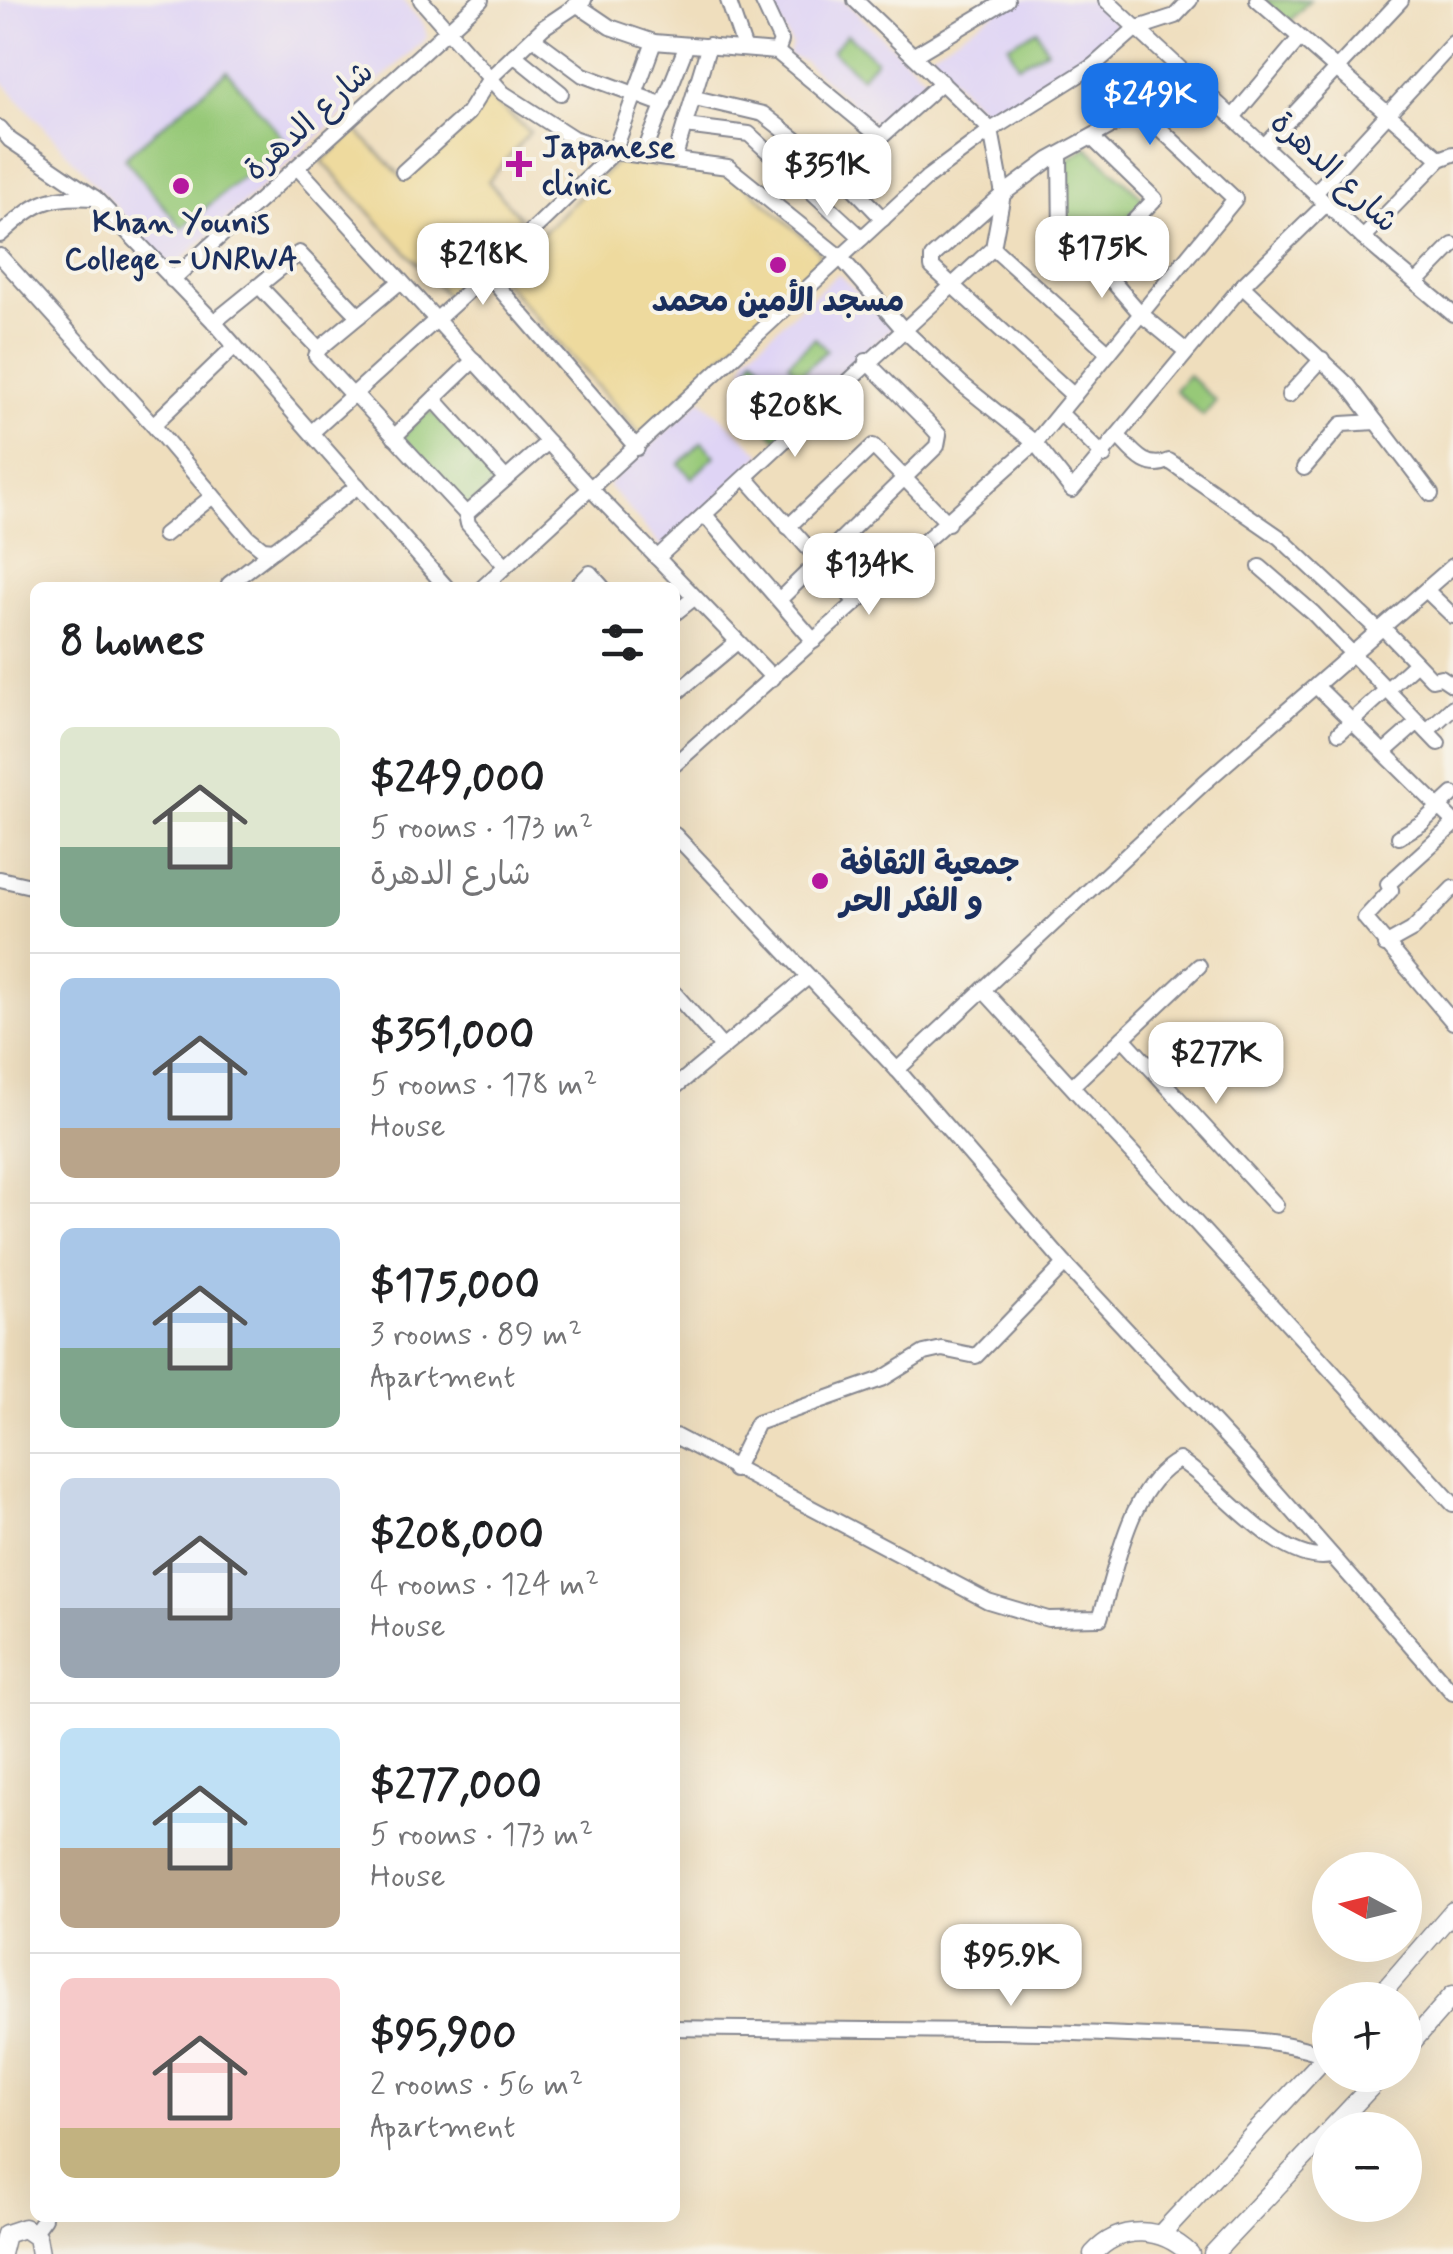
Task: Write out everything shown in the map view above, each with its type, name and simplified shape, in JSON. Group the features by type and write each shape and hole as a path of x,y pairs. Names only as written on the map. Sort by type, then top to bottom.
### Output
{"main road":[{"path":"1392,1982 1453,1912"},
{"path":"1422,2031 1453,1995"},
{"path":"1161,2234 1312,2073"},
{"path":"1213,2254 1366,2092"},
{"path":"1,2254 5,2225 39,2225 40,2254"},
{"path":"1093,2254 1120,2235 1161,2234 1190,2254"}],"street":[{"path":"421,0 490,78 542,120 573,138 614,152 728,166 841,258 904,329 963,386 1035,443 1072,490 1120,438 1242,286 1326,204"},
{"name":"شارع الدهرة","path":"172,280 481,0"},
{"path":"728,0 744,47"},
{"path":"762,0 781,41 777,52"},
{"path":"657,558 866,361 993,248 1003,194 991,130 916,54 855,0"},
{"path":"916,54 1007,0"},
{"name":"شارع الدهرة","path":"1106,0 1363,238 1453,314"},
{"path":"1157,48 1175,16 1190,0"},
{"path":"1257,0 1333,70 1450,156 1363,238"},
{"path":"1265,145 1401,0"},
{"path":"402,172 468,113 490,78 514,55 580,2 610,26 654,42 777,52 880,137"},
{"path":"488,582 928,177 991,130 1094,66 1135,29 1175,16"},
{"path":"533,38 575,71 664,105"},
{"path":"1234,116 1298,39"},
{"path":"312,432 487,274 614,152 654,42"},
{"path":"1314,193 1453,43"},
{"path":"674,160 708,46"},
{"path":"643,156 686,47"},
{"path":"514,55 561,92"},
{"path":"680,760 1035,443 1235,199 1094,66"},
{"path":"840,174 942,82"},
{"path":"695,98 763,114 840,174 883,219"},
{"path":"1074,396 952,288 932,267 932,256 1003,194 1142,108"},
{"path":"684,126 748,134 862,238"},
{"path":"0,128 10,140 96,198 214,322 442,582"},
{"path":"1094,139 1154,199 1095,260"},
{"path":"1060,156 1059,230 1076,250 1095,260 1141,314 1186,352"},
{"path":"296,167 679,582"},
{"path":"0,235 43,200 60,196 96,198"},
{"path":"1418,282 1453,245"},
{"path":"993,248 1109,353"},
{"path":"214,322 299,254 359,316"},
{"path":"0,256 248,537 263,549 274,550"},
{"path":"487,274 637,448"},
{"path":"401,281 319,349 316,356 466,514 468,524 505,565"},
{"path":"260,286 319,349"},
{"path":"1242,286 1322,359 1431,494"},
{"path":"153,425 235,346"},
{"path":"1289,396 1322,359"},
{"path":"394,437 474,360"},
{"path":"780,599 938,446 939,435 866,361"},
{"path":"434,399 506,479"},
{"path":"1060,413 1104,456"},
{"path":"1304,468 1342,424 1376,422"},
{"path":"1120,438 1140,460 1156,465 1169,461 1235,503 1278,537 1432,679 1452,682"},
{"path":"466,514 548,442"},
{"path":"788,527 873,446 948,523"},
{"path":"746,478 856,601"},
{"path":"232,582 358,486"},
{"path":"164,535 213,496"},
{"path":"705,516 814,641"},
{"path":"897,1070 1205,782 1453,566"},
{"path":"1260,567 1353,654 1428,732"},
{"path":"680,583 773,678"},
{"path":"1426,590 1453,616"},
{"path":"680,609 694,598"},
{"path":"680,690 737,642"},
{"path":"1338,733 1416,663"},
{"path":"1316,688 1453,823 1388,884 1391,890 1365,918 1453,1022"},
{"path":"1384,752 1428,732 1453,708"},
{"path":"1400,837 1453,794"},
{"path":"680,844 897,1070 1066,1264 1453,1693"},
{"path":"0,879 30,886"},
{"path":"1385,945 1412,930 1453,888"},
{"path":"1072,1086 1199,966"},
{"path":"680,1083 808,977"},
{"path":"986,993 1453,1504"},
{"path":"680,1000 723,1048"},
{"path":"1123,1038 1276,1204"},
{"path":"734,1470 757,1423 882,1379 924,1353 942,1349 976,1356 1066,1264"},
{"path":"680,1439 988,1602 1048,1618 1100,1618 1140,1500 1154,1479 1179,1460 1286,1548 1319,1558 1332,1556"},
{"path":"680,2028 1055,2031 1204,2038 1312,2053"}],"shaded area":[{"name":"Khan Younis College - UNRWA","path":"0,0 402,0 424,25 427,38 179,262 165,261 0,79"},
{"path":"768,0 843,0 926,78 928,87 886,125 877,126 804,61 788,55 792,45"},
{"path":"1014,0 1094,0 1118,26 1091,58 990,119 930,54"},
{"path":"838,274 893,327 776,433 737,392 747,355"},
{"path":"701,399 762,454 664,550 608,485"}],"green space":[{"path":"1263,0 1310,0 1288,23"},
{"path":"1037,30 1047,50 1018,65 1008,45"},
{"path":"847,34 876,60 861,77 832,51"},
{"path":"227,71 285,141 182,228 124,158"},
{"path":"1087,147 1142,197 1142,202 1101,244 1081,247 1064,232 1066,160"},
{"path":"815,338 827,350 799,376 788,363"},
{"path":"754,356 806,412 777,439 739,398"},
{"path":"1188,375 1216,401 1203,416 1175,390"},
{"path":"426,412 434,413 495,483 468,509 401,437"},
{"path":"702,442 715,456 692,478 679,464"}],"sand":[{"path":"488,96 530,132 488,181 520,218 487,264 448,297 322,161 356,130 403,178"},
{"path":"616,162 731,172 819,251 819,262 642,436 498,275"}],"place":[{"name":"Japanese clinic","path":"519,164"},
{"name":"Khan Younis College - UNRWA","path":"181,186"},
{"name":"مسجد الأمين محمد","path":"778,265"},
{"name":"جمعية الثقافة و الفكر الحر","path":"820,881"}]}
